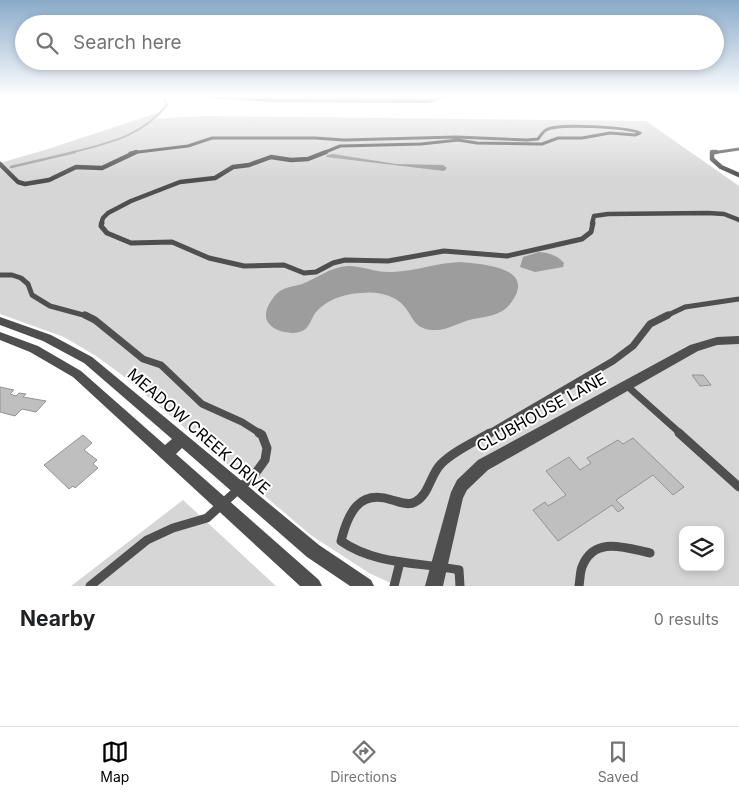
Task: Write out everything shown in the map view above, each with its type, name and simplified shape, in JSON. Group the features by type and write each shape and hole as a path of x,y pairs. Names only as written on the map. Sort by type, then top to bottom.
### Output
{"street":[{"name":"MEADOW CREEK DRIVE","path":"0,321 67,347 88,360 313,551 364,586"},
{"path":"3,339 22,328"},
{"path":"3,339 48,356 77,374 313,586"},
{"name":"CLUBHOUSE LANE","path":"434,586 456,497 462,485 470,476 498,456 694,348 717,341 739,340"},
{"path":"165,454 182,439"}],"lane":[{"path":"0,164 18,182 25,184 49,180 76,167 102,168 132,152 188,146 212,138 318,138 344,140 460,137 527,140 538,139 546,130 553,128 620,128 634,129 640,133 635,136 614,133 582,138 558,138 542,144 477,143 458,140 421,144 340,146 308,159 291,160 271,157 249,165 232,167 215,178 180,182 115,208 108,213 101,223 101,226 107,233 132,243 172,242 209,258 244,266 284,266 304,273 316,272 333,262 345,260 388,261 444,250 507,256 582,238 591,232 594,216 608,214 708,213 724,214 739,220"},
{"path":"739,149 712,152 712,159 721,167 739,175"},
{"path":"0,274 18,275 26,280 32,295 40,302 85,315 95,320 143,359 161,365 202,404 242,422 262,435 267,448 265,460 255,474 207,518 173,528 147,540 90,586"},
{"path":"460,586 459,570 373,557 351,549 341,541 348,516 358,503 367,499 383,497 407,504 417,501 438,466 451,456 613,361 633,346 650,324 685,307 739,299"},
{"path":"626,385 739,487"},
{"path":"579,586 582,566 595,549 610,545 650,553"},
{"path":"394,586 400,562"}],"shaded area":[{"path":"123,124 651,124 739,186 739,586 397,586 369,573 312,536 122,375 96,356 64,337 0,314 0,163"},
{"path":"333,154 396,164 443,165 447,168 444,171 326,157"},
{"path":"539,252 556,256 564,263 563,267 535,272 520,267 523,257"},
{"path":"460,262 493,266 513,275 518,282 517,292 507,308 493,315 468,320 449,328 433,330 418,325 407,309 394,298 384,294 366,292 348,295 323,305 314,315 306,329 299,332 288,333 276,329 271,326 266,317 270,303 280,291 302,284 335,268 354,266 393,272"},
{"path":"183,500 276,586 71,586"}],"building":[{"path":"692,375 703,375 711,385 700,386"},
{"path":"0,387 14,390 10,394 16,396 19,393 26,394 23,397 46,401 36,412 22,409 15,416 0,412"},
{"path":"83,435 92,443 84,450 97,460 93,464 98,468 75,488 73,486 69,489 44,465"},
{"path":"633,438 684,487 673,495 653,475 616,500 624,508 618,512 612,505 558,541 533,510 545,502 548,506 566,495 546,471 569,457 580,470 591,463 587,458 618,440 623,444"}],"waterway":[{"path":"70,153 111,142 135,132 147,124"},
{"path":"11,167 75,152"}]}
